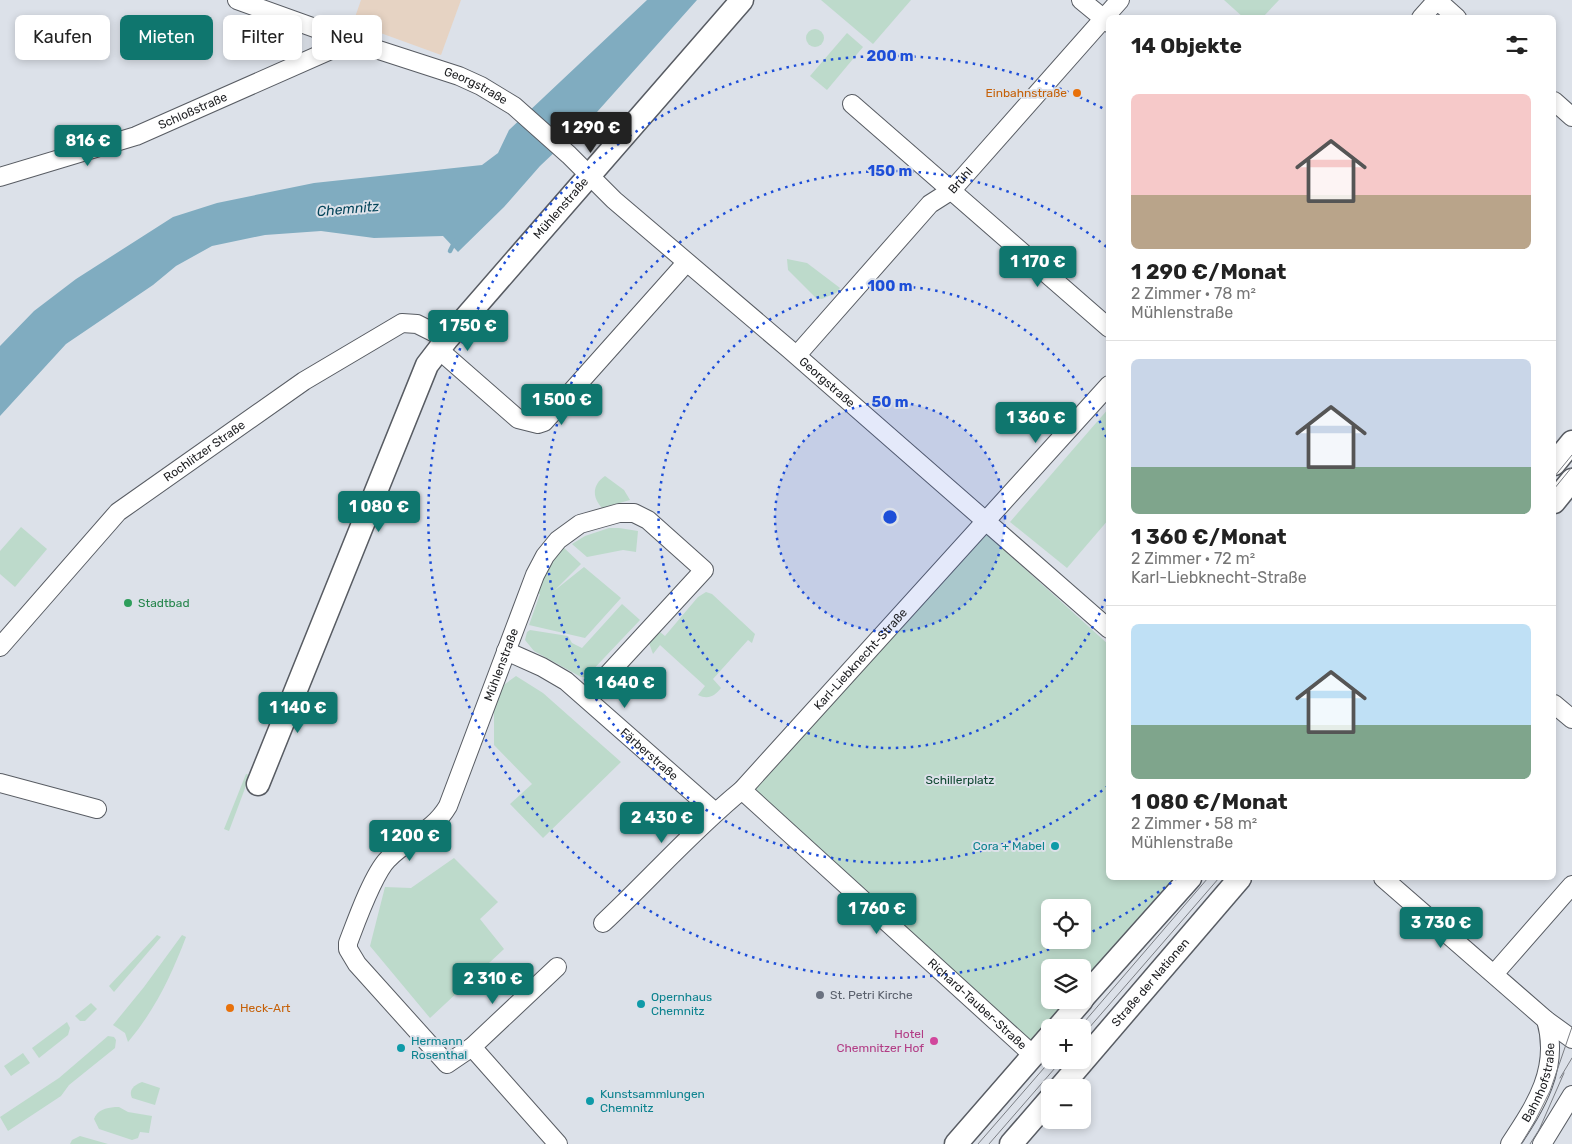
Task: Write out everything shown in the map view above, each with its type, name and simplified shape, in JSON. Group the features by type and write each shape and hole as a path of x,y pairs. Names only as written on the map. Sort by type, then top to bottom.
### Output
{"main road":[{"name":"Mühlenstraße","path":"258,784 420,382 443,344 742,0"},
{"path":"1556,462 1572,442"},
{"path":"1556,500 1572,480"},
{"path":"1091,990 1188,880"},
{"name":"Straße der Nationen","path":"1068,1079 1238,880"},
{"path":"1066,1019 1074,1009"},
{"path":"956,1144 1041,1046"},
{"path":"1011,1144 1041,1109"}],"street":[{"name":"Georgstraße","path":"237,0 312,27"},
{"path":"1081,0 1106,21"},
{"name":"Brühl","path":"1110,15 1120,0"},
{"path":"1424,15 1437,0 1454,15"},
{"name":"Brühl","path":"797,356 930,204 952,190 1106,21"},
{"name":"Georgstraße","path":"382,51 459,76 481,86 514,106 569,154 590,176 686,263 797,356 1106,626"},
{"name":"Schloßstraße","path":"0,177 136,136 312,58"},
{"path":"1556,103 1572,117"},
{"path":"852,104 1106,325"},
{"path":"443,344 476,381 518,419 538,424 544,422 686,263"},
{"name":"Rochlitzer Straße","path":"0,647 118,512 297,385 402,324 417,324 443,344"},
{"name":"Karl-Liebknecht-Straße","path":"604,923 715,812 742,790 1106,388"},
{"name":"Mühlenstraße","path":"472,1047 447,1064 357,964 348,949 348,943 381,866 395,853 436,824 448,806 535,575 545,556 558,540 580,524 620,513 634,513 648,520 704,570 587,697"},
{"name":"Färberstraße","path":"506,650 542,667 587,697 715,812"},
{"path":"1556,706 1572,719"},
{"path":"0,783 97,809"},
{"name":"Richard-Tauber-Straße","path":"742,790 1033,1055"},
{"path":"1385,880 1546,1020"},
{"path":"1494,974 1572,885"},
{"path":"557,968 472,1047 558,1144"},
{"name":"Bahnhofstraße","path":"1546,1020 1572,1039"},
{"name":"Bahnhofstraße","path":"1510,1144 1533,1105 1549,1070 1552,1045 1546,1020"},
{"path":"1542,1144 1572,1095"}],"shaded area":[{"path":"361,0 461,0 441,55 382,34 382,15 356,15"}],"green space":[{"path":"821,0 911,0 873,44"},
{"path":"1224,0 1279,0 1265,15 1241,15"},
{"path":"811,29 819,29 824,34 822,45 811,47 806,42 806,34"},
{"path":"847,33 863,47 827,90 810,76"},
{"path":"787,259 807,263 840,288 836,293 822,299 816,298 788,270"},
{"path":"1106,411 1106,522 1067,568 1010,522"},
{"path":"605,476 624,490 630,500 602,508 596,500 595,491 598,483"},
{"path":"21,527 47,549 15,587 0,574 0,551"},
{"path":"609,528 638,531 636,552 623,550 587,557 572,544 585,536"},
{"name":"Schillerplatz","path":"983,531 1106,642 1106,880 1181,880 1091,981 1091,959 1041,959 1041,1009 1066,1009 1057,1019 1041,1019 1041,1037 1031,1048 749,790"},
{"path":"562,546 581,564 554,591 584,567 621,598 585,638 529,625 540,594 536,593 548,567"},
{"path":"706,592 712,594 755,634 752,643 748,640 713,679 721,688 714,695 708,697 698,695 705,686 660,645 653,654 648,640 656,629 665,636 698,597"},
{"path":"622,604 640,620 586,677 581,677 534,651 525,640 527,632 530,630 568,636 572,643 582,648"},
{"path":"516,676 543,693 621,762 543,838 510,804 532,784 494,745 494,709 501,687"},
{"path":"246,774 250,775 229,831 224,829"},
{"path":"454,858 498,902 480,919 504,949 430,1018 370,946 385,887 411,888"},
{"path":"157,935 161,937 114,992 109,986"},
{"path":"182,935 186,937 168,979 146,1018 128,1042 125,1033 113,1025"},
{"path":"91,1003 97,1009 85,1021 80,1021 75,1016"},
{"path":"67,1022 70,1028 68,1035 39,1058 32,1048"},
{"path":"108,1036 114,1037 116,1040 115,1048 69,1085 61,1096 8,1131 0,1117 59,1078"},
{"path":"23,1053 30,1063 11,1076 4,1066"},
{"path":"142,1082 160,1088 155,1105 132,1098 133,1088"},
{"path":"115,1107 128,1112 152,1116 149,1133 140,1132 138,1138 132,1140 99,1129 94,1119 97,1113"},
{"path":"80,1136 108,1144 70,1144 72,1140"}],"water":[{"name":"Chemnitz","path":"647,0 697,0 597,112 540,166 504,207 458,252 443,236 374,238 321,231 265,235 212,246 176,266 153,285 66,344 0,416 0,346 34,311 76,279 173,217 217,203 314,183 482,165 498,153 509,130"}],"waterway":[{"path":"450,251 455,241"}],"tram line":[{"path":"1556,475 1572,455"},
{"path":"1556,487 1572,467"},
{"path":"1087,1019 1206,880"},
{"path":"1091,1026 1217,880"},
{"path":"1532,1127 1550,1091 1572,1027"},
{"path":"1560,1078 1572,1058"},
{"path":"978,1144 1043,1069"},
{"path":"989,1144 1054,1069"},
{"path":"1539,1130 1564,1073"},
{"path":"1521,1144 1535,1121"},
{"path":"1530,1144 1542,1125"}],"place":[{"name":"Einbahnstraße","path":"1077,93"},
{"name":"Stadtbad","path":"128,603"},
{"name":"Cora + Mabel","path":"1055,846"},
{"name":"St. Petri Kirche","path":"820,995"},
{"name":"Opernhaus Chemnitz","path":"641,1004"},
{"name":"Heck-Art","path":"230,1008"},
{"name":"Hotel Chemnitzer Hof","path":"934,1041"},
{"name":"Hermann Rosenthal","path":"401,1048"},
{"name":"Kunstsammlungen Chemnitz","path":"590,1101"}]}
